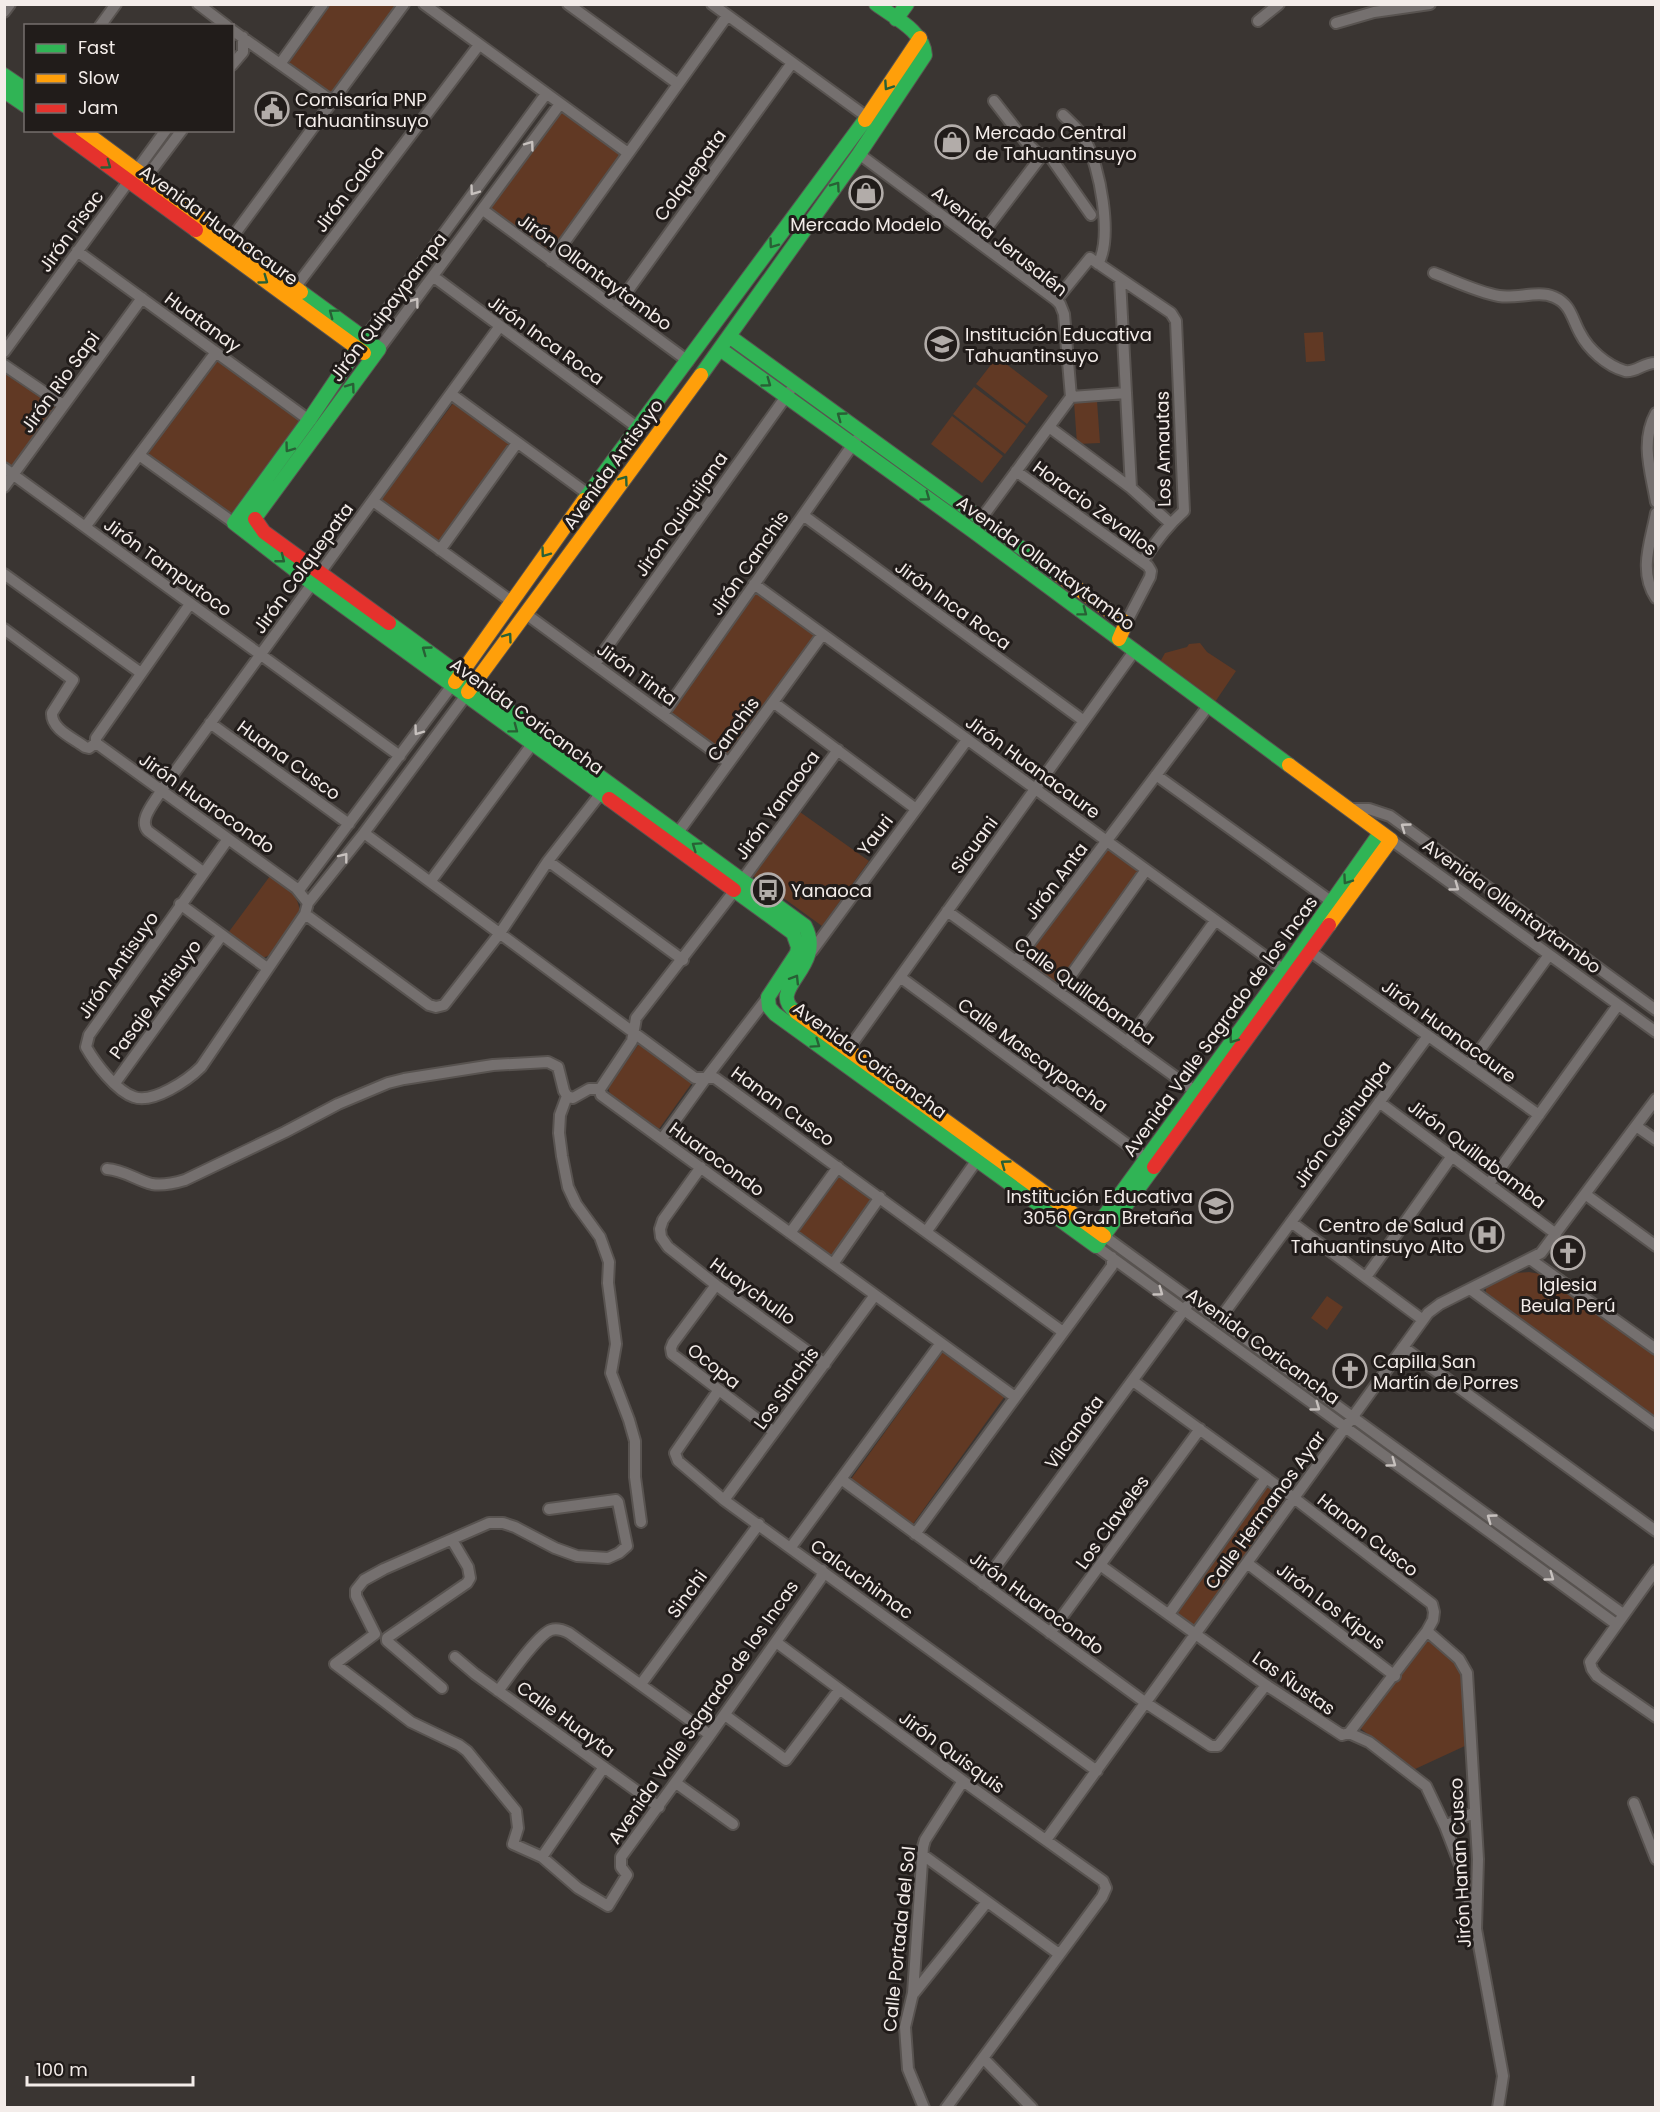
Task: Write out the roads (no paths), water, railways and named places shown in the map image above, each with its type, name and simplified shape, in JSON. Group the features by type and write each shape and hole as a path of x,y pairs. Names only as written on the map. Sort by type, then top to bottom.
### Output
{"street":[{"path":"4,12 10,4"},
{"path":"101,24 116,4"},
{"path":"198,4 225,24"},
{"path":"212,14 219,4"},
{"path":"279,64 323,4"},
{"path":"231,239 405,4"},
{"path":"424,4 628,153"},
{"path":"568,4 678,84"},
{"path":"712,4 867,117"},
{"path":"876,4 920,38"},
{"path":"896,19 907,4"},
{"path":"1258,21 1279,4"},
{"path":"1336,23 1374,12 1430,4"},
{"path":"552,261 728,16"},
{"path":"234,31 332,101"},
{"path":"234,31 243,52 234,63"},
{"name":"Avenida Antisuyo","path":"299,890 400,756 588,495 867,117 920,38 926,48 925,55 859,154 526,614 307,908"},
{"name":"Jirón Calca","path":"292,292 479,45"},
{"name":"Colquepata","path":"616,307 792,63"},
{"path":"4,75 24,89"},
{"path":"4,91 24,105"},
{"path":"361,343 546,94"},
{"path":"994,100 1026,142 1044,155 1091,215"},
{"name":"Jirón Quipaypampa","path":"240,527 255,519 560,104"},
{"path":"1056,300 1104,249 1106,235 1097,173 1085,140 1063,115"},
{"name":"Avenida Huanacaure","path":"62,132 231,239 292,292"},
{"name":"Avenida Huanacaure","path":"84,132 137,179 375,354"},
{"name":"Jirón Pisac","path":"137,179 165,132"},
{"name":"Jirón Pisac","path":"4,352 77,251 137,179 180,132"},
{"name":"Avenida Jerusalén","path":"859,154 1060,304 1064,314 1071,397"},
{"path":"977,241 1044,155"},
{"name":"Jirón Ollantaytambo","path":"483,210 688,361"},
{"name":"Huatanay","path":"77,251 309,420"},
{"name":"Los Amautas","path":"1094,261 1171,314 1176,321 1184,511 1155,541 1143,561"},
{"path":"1434,273 1499,296 1513,298 1549,295 1564,302 1571,311 1581,336 1600,357 1623,370 1630,371 1646,364 1656,363"},
{"name":"Jirón Inca Roca","path":"434,277 638,428"},
{"path":"1120,279 1131,488"},
{"name":"Jirón Rio Sapi","path":"4,487 9,472 63,405 142,298"},
{"name":"Jirón Colquepata","path":"203,872 148,831 144,827 144,820 210,723 500,326"},
{"name":"Avenida Ollantaytambo","path":"729,336 1126,623"},
{"name":"Jirón Quipaypampa","path":"240,527 361,343"},
{"name":"Avenida Ollantaytambo","path":"720,349 973,531 1385,837 1656,1032"},
{"path":"85,527 216,352"},
{"path":"4,365 63,405"},
{"name":"Jirón Quiquijana","path":"595,664 795,383"},
{"path":"973,531 1071,397 1126,393"},
{"path":"451,394 588,495"},
{"path":"1656,413 1650,428 1647,456 1656,502"},
{"path":"1048,427 1131,488 1170,523"},
{"name":"Jirón Canchis","path":"663,714 862,432"},
{"path":"440,550 517,442"},
{"name":"Avenida Coricancha","path":"139,455 316,578 739,884 805,926 813,942 812,951 786,993 785,1000 792,1011 977,1160 1192,1300 1623,1614"},
{"name":"Horacio Zevallos","path":"1016,471 1148,566 1151,571 1150,577 1119,639"},
{"name":"Jirón Tamputoco","path":"9,472 400,756"},
{"path":"373,501 511,601"},
{"path":"1656,513 1648,546 1647,568 1648,580 1656,598"},
{"name":"Jirón Inca Roca","path":"803,515 1084,721"},
{"name":"Avenida Coricancha","path":"255,519 264,532 316,578"},
{"path":"4,574 141,673"},
{"name":"Jirón Huanacaure","path":"754,584 1288,973"},
{"path":"96,743 96,738 190,604"},
{"name":"Jirón Tinta","path":"526,614 728,762"},
{"name":"Jirón Huarocondo","path":"4,629 70,677 72,683 52,713 52,719 58,728 85,747 89,748 96,743 299,890 307,908 429,1005 436,1007 444,1005 500,933"},
{"name":"Canchis","path":"674,838 822,634"},
{"name":"Sicuani","path":"844,1055 1135,651"},
{"name":"Avenida Coricancha","path":"470,689 532,743 601,793 674,838"},
{"path":"773,702 916,809"},
{"name":"Jirón Anta","path":"1016,961 1209,705"},
{"name":"Huana Cusco","path":"210,723 349,824"},
{"name":"Yauri","path":"812,951 967,740"},
{"path":"430,882 532,743"},
{"name":"Jirón Yanaoca","path":"739,884 838,750"},
{"path":"1156,775 1332,902"},
{"path":"500,933 548,861 601,793"},
{"name":"Avenida Ollantaytambo","path":"1348,809 1369,809 1390,816 1656,1010"},
{"name":"Hanan Cusco","path":"364,833 695,1077 715,1078 1063,1332"},
{"name":"Avenida Valle Sagrado de los Incas","path":"1096,1238 1288,973 1332,902 1385,837"},
{"name":"Avenida Valle Sagrado de los Incas","path":"1288,973 1311,952 1385,837"},
{"name":"Jirón Antisuyo","path":"228,839 89,1035 86,1047 105,1074 115,1083 135,1098 145,1098 185,1081 208,1058 307,908"},
{"path":"548,861 683,960"},
{"path":"1059,992 1146,870"},
{"path":"107,1169 118,1170 153,1184 168,1184 185,1180 338,1104 404,1079 493,1065 548,1062 558,1067 567,1096 573,1098 589,1089 600,1089 632,1041 636,1018 683,960 739,884"},
{"name":"Avenida Coricancha","path":"739,884 794,933 796,940 797,953 768,997 774,1014 844,1055 1096,1238 1112,1257 1344,1428 1616,1624"},
{"path":"180,904 267,968"},
{"name":"Calle Quillabamba","path":"947,911 1200,1094"},
{"path":"1127,1042 1215,921"},
{"name":"Pasaje Antisuyo","path":"115,1083 222,935"},
{"name":"Jirón Huanacaure","path":"1311,952 1539,1115"},
{"path":"1469,1065 1549,955"},
{"name":"Calle Mascaypacha","path":"900,977 1147,1159"},
{"path":"662,1139 705,1078 768,997"},
{"path":"1489,1184 1618,1005"},
{"name":"Jirón Cusihualpa","path":"1219,1320 1428,1036"},
{"name":"Huarocondo","path":"600,1089 601,1095 1015,1397"},
{"name":"Avenida Valle Sagrado de los Incas","path":"1096,1238 1147,1159 1200,1094"},
{"path":"567,1096 560,1115 559,1133 562,1156 568,1187 588,1223 600,1237 609,1262 609,1293 616,1344 612,1373 635,1441 635,1477 641,1522"},
{"name":"Calle Hermanos Ayar","path":"1046,1840 1423,1320 1433,1308 1544,1250 1656,1099"},
{"name":"Jirón Quillabamba","path":"1379,1102 1556,1234"},
{"path":"1636,1126 1656,1140"},
{"path":"1366,1277 1452,1156"},
{"path":"926,1232 977,1160"},
{"name":"Huaychullo","path":"701,1167 663,1220 660,1229 663,1242 717,1285 825,1364"},
{"path":"790,1233 838,1167"},
{"path":"1585,1194 1656,1246"},
{"path":"833,1264 880,1197"},
{"path":"1291,1222 1423,1320"},
{"path":"915,1534 1112,1266 1112,1257"},
{"path":"1530,1259 1656,1349"},
{"name":"Ocopa","path":"717,1285 673,1343 672,1354 774,1432"},
{"path":"1470,1289 1656,1425"},
{"name":"Los Sinchis","path":"724,1500 875,1295"},
{"name":"Vilcanota","path":"983,1584 1192,1300"},
{"path":"791,1547 941,1343"},
{"path":"1403,1347 1656,1532"},
{"name":"Hanan Cusco","path":"1133,1380 1294,1498 1432,1604 1434,1612"},
{"name":"Calcuchimac","path":"718,1391 675,1453 678,1461 724,1500 1097,1771"},
{"name":"Los Claveles","path":"1050,1633 1200,1429"},
{"path":"1169,1614 1266,1478"},
{"name":"Jirón Huarocondo","path":"840,1479 1146,1703 1211,1746 1218,1746 1266,1685"},
{"path":"549,1509 616,1500 627,1546 608,1558 577,1556 503,1523 489,1523 405,1558 359,1584 356,1596 375,1634 335,1664 411,1722 467,1751 516,1811 518,1828 513,1844 542,1857 604,1767"},
{"name":"Sinchi","path":"641,1683 759,1524"},
{"path":"442,1688 387,1641 387,1638 466,1583 470,1574 452,1540"},
{"name":"Jirón Los Kipus","path":"1247,1563 1395,1676"},
{"name":"Las Ñustas","path":"1100,1565 1266,1685 1342,1735 1349,1733 1395,1676 1427,1631 1433,1620 1434,1612"},
{"name":"Avenida Valle Sagrado de los Incas","path":"542,1857 578,1888 608,1906 627,1875 621,1867 621,1857 821,1578 822,1570"},
{"path":"1656,1570 1590,1662 1597,1676 1656,1717"},
{"path":"498,1691 541,1636 554,1629 569,1633 710,1735"},
{"name":"Jirón Hanan Cusco","path":"1427,1631 1459,1659 1467,1673 1478,1859 1476,1929 1503,2076 1498,2108"},
{"name":"Jirón Quisquis","path":"776,1642 963,1781 1103,1881 1106,1888 1102,1897 1059,1954"},
{"name":"Calle Huayta","path":"455,1657 498,1691 659,1807"},
{"path":"725,1715 786,1760 839,1690"},
{"path":"1349,1733 1369,1742 1426,1786 1460,1865 1476,1929"},
{"name":"Calle Portada del Sol","path":"924,2108 908,2069 905,2027 914,1993 923,1855 925,1840 963,1781"},
{"path":"676,1783 733,1824"},
{"path":"1634,1803 1656,1859"},
{"path":"1445,1826 1475,1812"},
{"path":"923,1855 1059,1954 945,2108"},
{"path":"1460,1865 1478,1859"},
{"path":"914,1993 987,1902"},
{"path":"983,2058 1032,2108"}],"place":[{"name":"Comisaría PNP Tahuantinsuyo","path":"272,109"},
{"name":"Mercado Central de Tahuantinsuyo","path":"952,142"},
{"name":"Mercado Modelo","path":"866,193"},
{"name":"Institución Educativa Tahuantinsuyo","path":"942,344"},
{"name":"Yanaoca","path":"768,890"},
{"name":"Institución Educativa 3056 Gran Bretaña","path":"1216,1206"},
{"name":"Centro de Salud Tahuantinsuyo Alto","path":"1487,1235"},
{"name":"Iglesia Beula Perú","path":"1568,1253"},
{"name":"Capilla San Martín de Porres","path":"1350,1371"}]}
